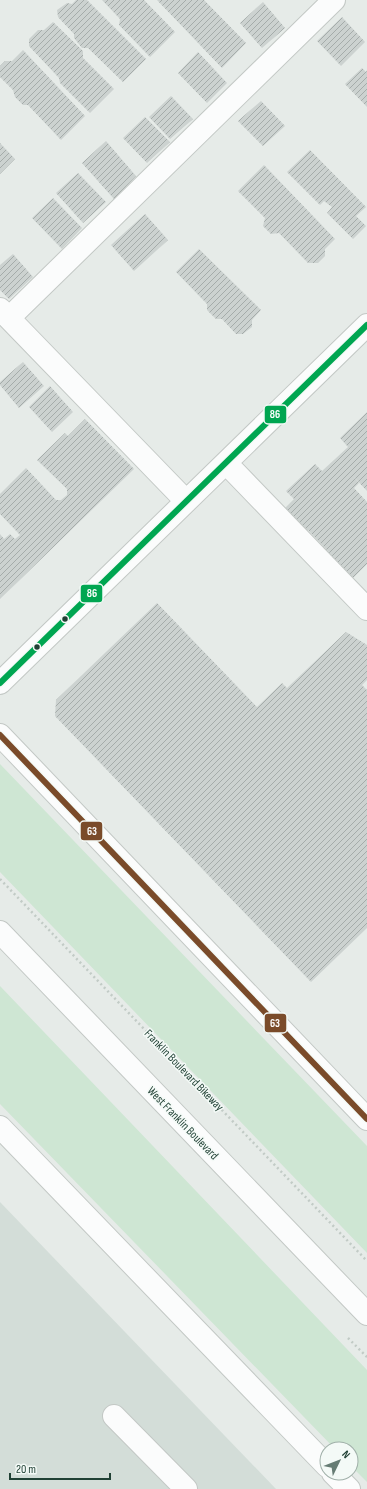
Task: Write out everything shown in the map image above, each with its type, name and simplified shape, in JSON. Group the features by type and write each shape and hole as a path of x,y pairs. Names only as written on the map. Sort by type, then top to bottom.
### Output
{"street":[{"path":"186,501 4,313 334,0"},
{"path":"0,683 367,325"},
{"path":"226,463 367,609"},
{"path":"0,735 367,1118"},
{"name":"West Franklin Boulevard","path":"0,932 367,1314"},
{"path":"0,1126 319,1458"},
{"path":"114,1416 186,1489"},
{"path":"342,1481 349,1489"}],"path":[{"name":"Franklin Boulevard Bikeway","path":"0,879 367,1261"}],"shaded area":[{"path":"0,1202 276,1489 0,1489"}],"green space":[{"path":"0,764 367,1146 367,1253 0,872"},
{"path":"0,986 367,1370 367,1482 359,1474 359,1441 327,1441 0,1104"}],"building":[{"path":"76,0 87,0 146,59 123,82 88,48 82,48 74,38 74,34 58,17 57,10 67,3 72,4"},
{"path":"102,0 144,0 175,32 150,57 119,25 120,19"},
{"path":"157,0 204,0 246,43 222,68"},
{"path":"263,2 285,28 262,48 240,23"},
{"path":"342,17 365,42 341,66 317,41"},
{"path":"53,22 83,51 83,58 114,89 90,113 60,83 59,78 29,46 29,39 38,30 44,30"},
{"path":"23,50 85,116 61,140 28,105 23,105 15,97 13,90 0,77 0,66 5,61 12,61"},
{"path":"198,52 227,83 207,103 178,73"},
{"path":"362,68 366,72 367,70 367,107 345,84"},
{"path":"171,96 193,119 170,139 149,117"},
{"path":"261,101 285,126 263,146 238,121"},
{"path":"145,117 170,142 147,163 123,138"},
{"path":"106,141 136,176 114,199 82,163"},
{"path":"0,143 15,159 0,174"},
{"path":"310,150 366,207 356,216 366,226 353,239 327,213 332,207 324,201 320,205 287,172"},
{"path":"264,165 335,239 325,249 325,256 318,263 308,263 279,233 271,234 263,226 265,218 238,191"},
{"path":"78,173 106,202 83,223 56,193"},
{"path":"53,198 82,228 62,249 32,218"},
{"path":"145,214 168,240 134,271 111,245"},
{"path":"199,249 261,310 252,320 252,327 243,334 236,334 222,319 216,319 207,310 207,304 176,272"},
{"path":"13,254 33,277 9,299 0,290 0,265"},
{"path":"23,362 44,386 19,408 0,385 0,382"},
{"path":"50,386 73,412 52,432 29,407"},
{"path":"367,412 367,491 353,476 359,483 354,488 367,502 367,564 353,578 308,530 305,534 282,511 294,499 286,491 315,464 322,471 348,447 340,438"},
{"path":"85,419 134,469 0,599 0,534 4,539 10,534 15,539 20,535 0,514 0,494 26,468 56,500 61,500 67,495 67,489 37,460 65,433 68,436"},
{"path":"157,603 257,707 282,683 287,688 346,632 367,645 367,680 362,685 367,690 367,928 311,982 55,716 56,700"}],"transit line":[{"name":"86","path":"0,683 367,325"},
{"name":"63","path":"0,735 367,1119"}]}
